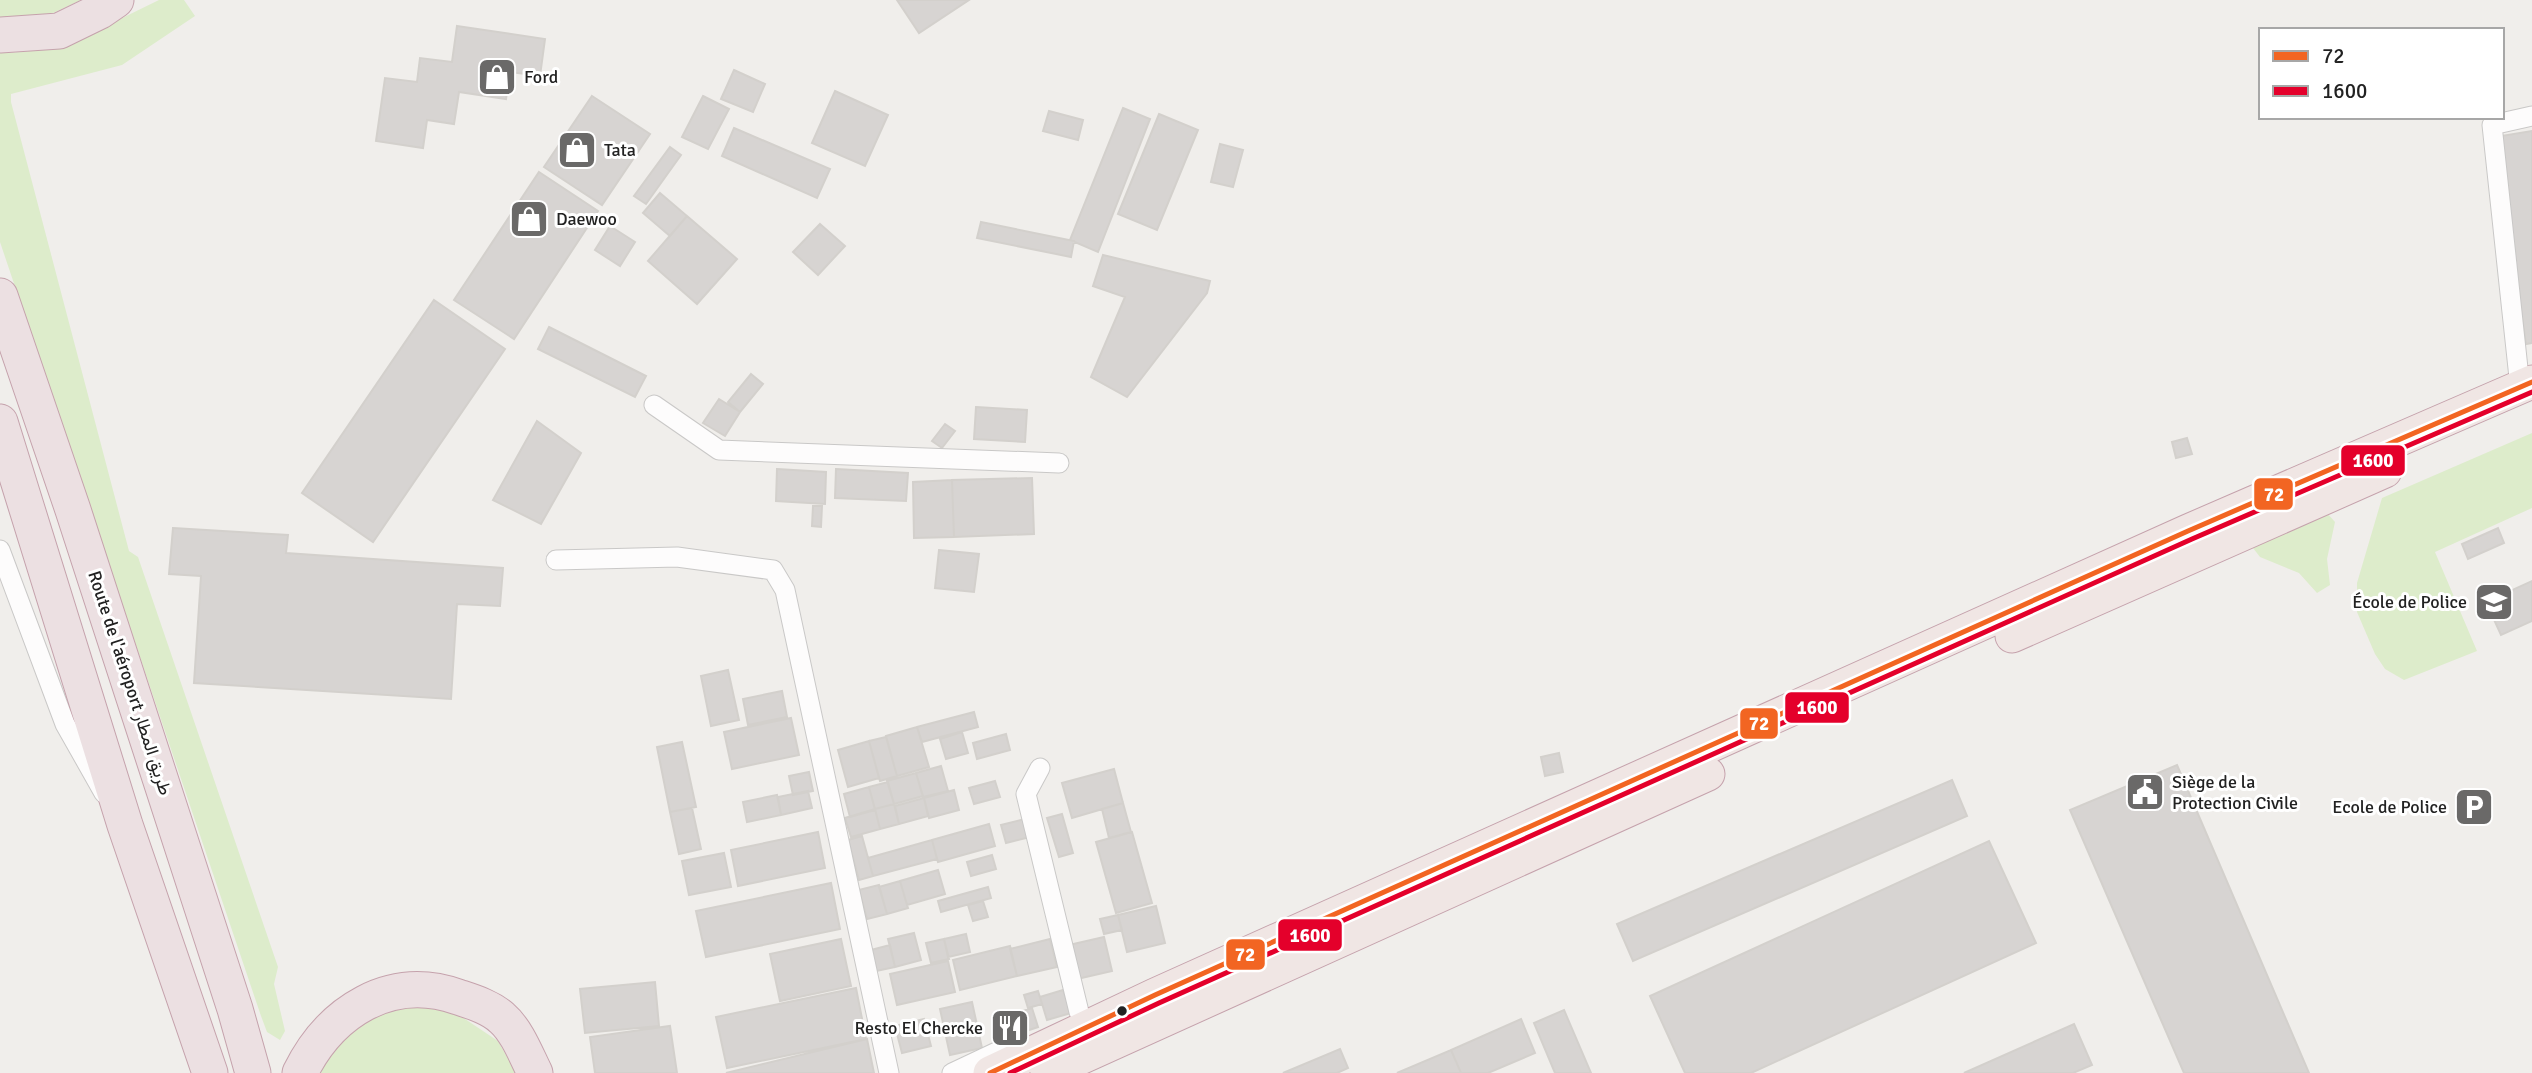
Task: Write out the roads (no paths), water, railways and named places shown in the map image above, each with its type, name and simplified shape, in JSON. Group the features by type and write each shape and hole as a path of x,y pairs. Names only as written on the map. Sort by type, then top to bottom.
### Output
{"highway":[{"path":"0,35 59,31 117,0"},
{"name":"Route de l'aéroport طريق المطار","path":"0,296 73,510 231,996 253,1073"},
{"path":"1047,1073 1829,718 2528,392"},
{"path":"0,422 125,825 210,1073"},
{"path":"0,472 51,590"},
{"path":"990,1073 1092,1016 2188,531 2337,480"},
{"path":"300,1073 316,1043 352,1009 378,997 431,989 480,1004 503,1018 535,1073"}],"street":[{"path":"2528,392 2492,125 2532,116"},
{"path":"654,405 719,450 1059,463"},
{"path":"0,550 65,724 94,779 125,825"},
{"path":"556,560 677,557 773,570 785,590 889,1073"},
{"path":"952,1073 1092,1016 1026,794 1040,768"}],"place":[{"name":"Ford","path":"497,77"},
{"name":"Tata","path":"577,150"},
{"name":"Daewoo","path":"529,219"},
{"name":"École de Police","path":"2494,602"},
{"name":"Siège de la Protection Civile","path":"2145,792"},
{"name":"Ecole de Police","path":"2474,807"},
{"name":"Resto El Chercke","path":"1010,1028"}]}
